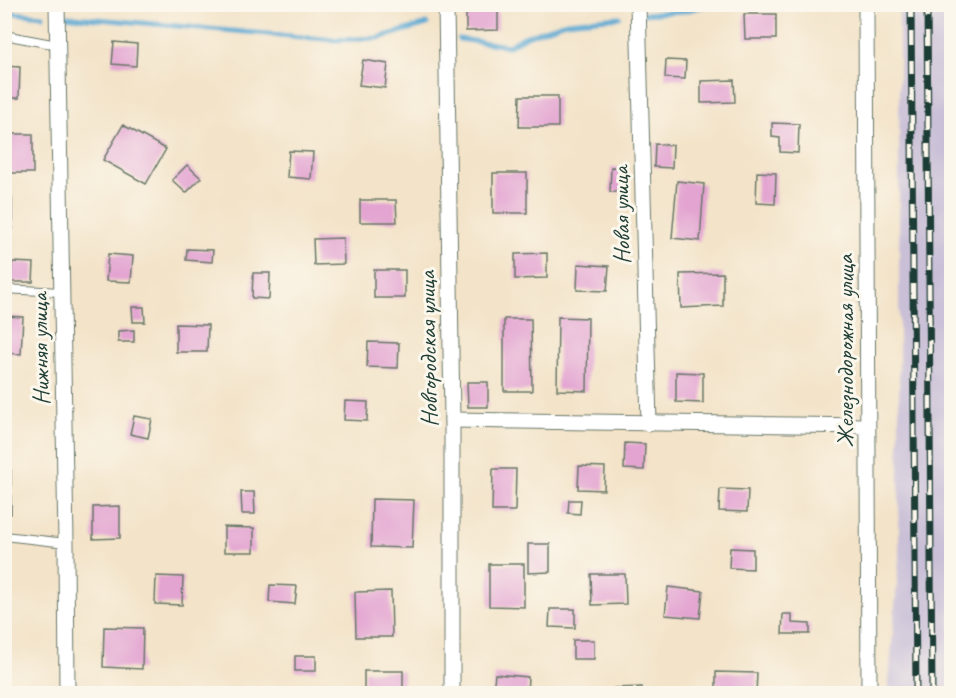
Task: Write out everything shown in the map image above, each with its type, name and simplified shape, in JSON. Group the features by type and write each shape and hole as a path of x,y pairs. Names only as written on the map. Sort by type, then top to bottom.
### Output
{"street":[{"name":"Нижняя улица","path":"57,4 67,693"},
{"name":"Новгородская улица","path":"446,4 452,420 452,693"},
{"name":"Новая улица","path":"638,4 649,424"},
{"name":"Железнодорожная улица","path":"866,8 869,693"},
{"path":"452,420 867,426"}],"lane":[{"path":"4,34 57,45"},
{"path":"4,289 61,292"},
{"path":"4,536 66,543"}],"shaded area":[{"path":"899,5 951,5 951,693 888,693 899,559"}],"building":[{"path":"498,9 498,30 466,31 466,10"},
{"path":"744,14 776,14 776,39 745,39"},
{"path":"114,42 137,44 136,66 112,64"},
{"path":"363,60 388,64 385,88 359,85"},
{"path":"666,60 686,61 685,79 665,78"},
{"path":"4,66 20,67 19,98 4,98"},
{"path":"734,80 735,102 701,103 701,81"},
{"path":"520,96 558,96 558,127 519,127"},
{"path":"772,123 799,124 798,153 780,152 780,138 772,137"},
{"path":"123,125 166,149 146,184 103,160"},
{"path":"9,134 33,134 33,173 9,173"},
{"path":"655,144 673,145 672,168 654,167"},
{"path":"289,151 313,152 311,179 287,177"},
{"path":"187,165 201,178 186,193 172,180"},
{"path":"611,167 627,168 627,192 610,192"},
{"path":"757,172 776,173 775,204 756,203"},
{"path":"493,173 527,173 527,213 493,213"},
{"path":"677,181 704,184 700,241 672,238"},
{"path":"4,197 12,197 12,229 4,229"},
{"path":"360,200 396,200 397,222 360,222"},
{"path":"343,238 344,264 314,265 313,239"},
{"path":"187,249 213,250 212,262 186,260"},
{"path":"547,253 547,278 515,279 515,254"},
{"path":"108,254 133,256 131,282 106,281"},
{"path":"12,262 34,263 33,282 11,282"},
{"path":"578,264 609,266 607,291 577,290"},
{"path":"374,270 405,270 405,298 374,298"},
{"path":"253,273 270,273 269,299 252,298"},
{"path":"723,273 723,306 681,308 680,274"},
{"path":"132,307 144,307 145,322 133,322"},
{"path":"4,316 23,317 21,354 4,353"},
{"path":"558,317 588,318 587,391 557,390"},
{"path":"504,319 531,319 532,391 504,391"},
{"path":"176,324 208,325 207,352 176,352"},
{"path":"134,330 134,342 118,342 118,331"},
{"path":"368,342 399,343 398,368 367,367"},
{"path":"676,372 703,373 703,403 676,402"},
{"path":"467,382 488,382 488,407 468,407"},
{"path":"345,401 368,402 367,421 344,420"},
{"path":"134,416 152,419 148,438 130,434"},
{"path":"625,443 645,444 644,470 624,469"},
{"path":"579,466 605,467 604,490 578,489"},
{"path":"493,469 516,469 515,511 492,511"},
{"path":"4,470 11,470 11,514 4,514"},
{"path":"720,489 748,490 747,512 719,511"},
{"path":"241,492 254,492 255,514 242,514"},
{"path":"372,499 414,500 412,548 371,547"},
{"path":"569,500 581,500 580,514 568,513"},
{"path":"120,506 120,538 93,539 93,507"},
{"path":"224,527 254,528 254,552 224,552"},
{"path":"528,544 550,544 550,572 528,573"},
{"path":"730,548 753,549 753,569 729,568"},
{"path":"489,564 524,564 524,607 489,606"},
{"path":"591,574 625,574 626,604 592,605"},
{"path":"156,576 183,577 182,605 155,604"},
{"path":"270,585 297,586 295,604 269,602"},
{"path":"668,587 703,591 700,618 665,615"},
{"path":"391,591 392,637 356,637 355,592"},
{"path":"550,609 575,609 575,628 549,627"},
{"path":"783,614 792,614 792,623 810,624 810,634 782,634"},
{"path":"104,627 143,628 142,669 103,667"},
{"path":"573,640 594,640 594,659 573,659"},
{"path":"295,656 316,656 316,671 295,671"},
{"path":"364,671 403,671 403,694 364,694"},
{"path":"716,672 757,673 756,694 716,694"},
{"path":"495,674 528,677 527,694 493,691"},
{"path":"642,687 642,694 614,694 614,688"}],"waterway":[{"path":"644,14 684,11 711,4"},
{"path":"4,12 43,16"},
{"path":"64,16 335,40 378,38 427,24"},
{"path":"459,39 509,46 524,37 566,22 619,17"}],"railway":[{"path":"911,4 916,694"},
{"path":"927,4 932,694"}]}
